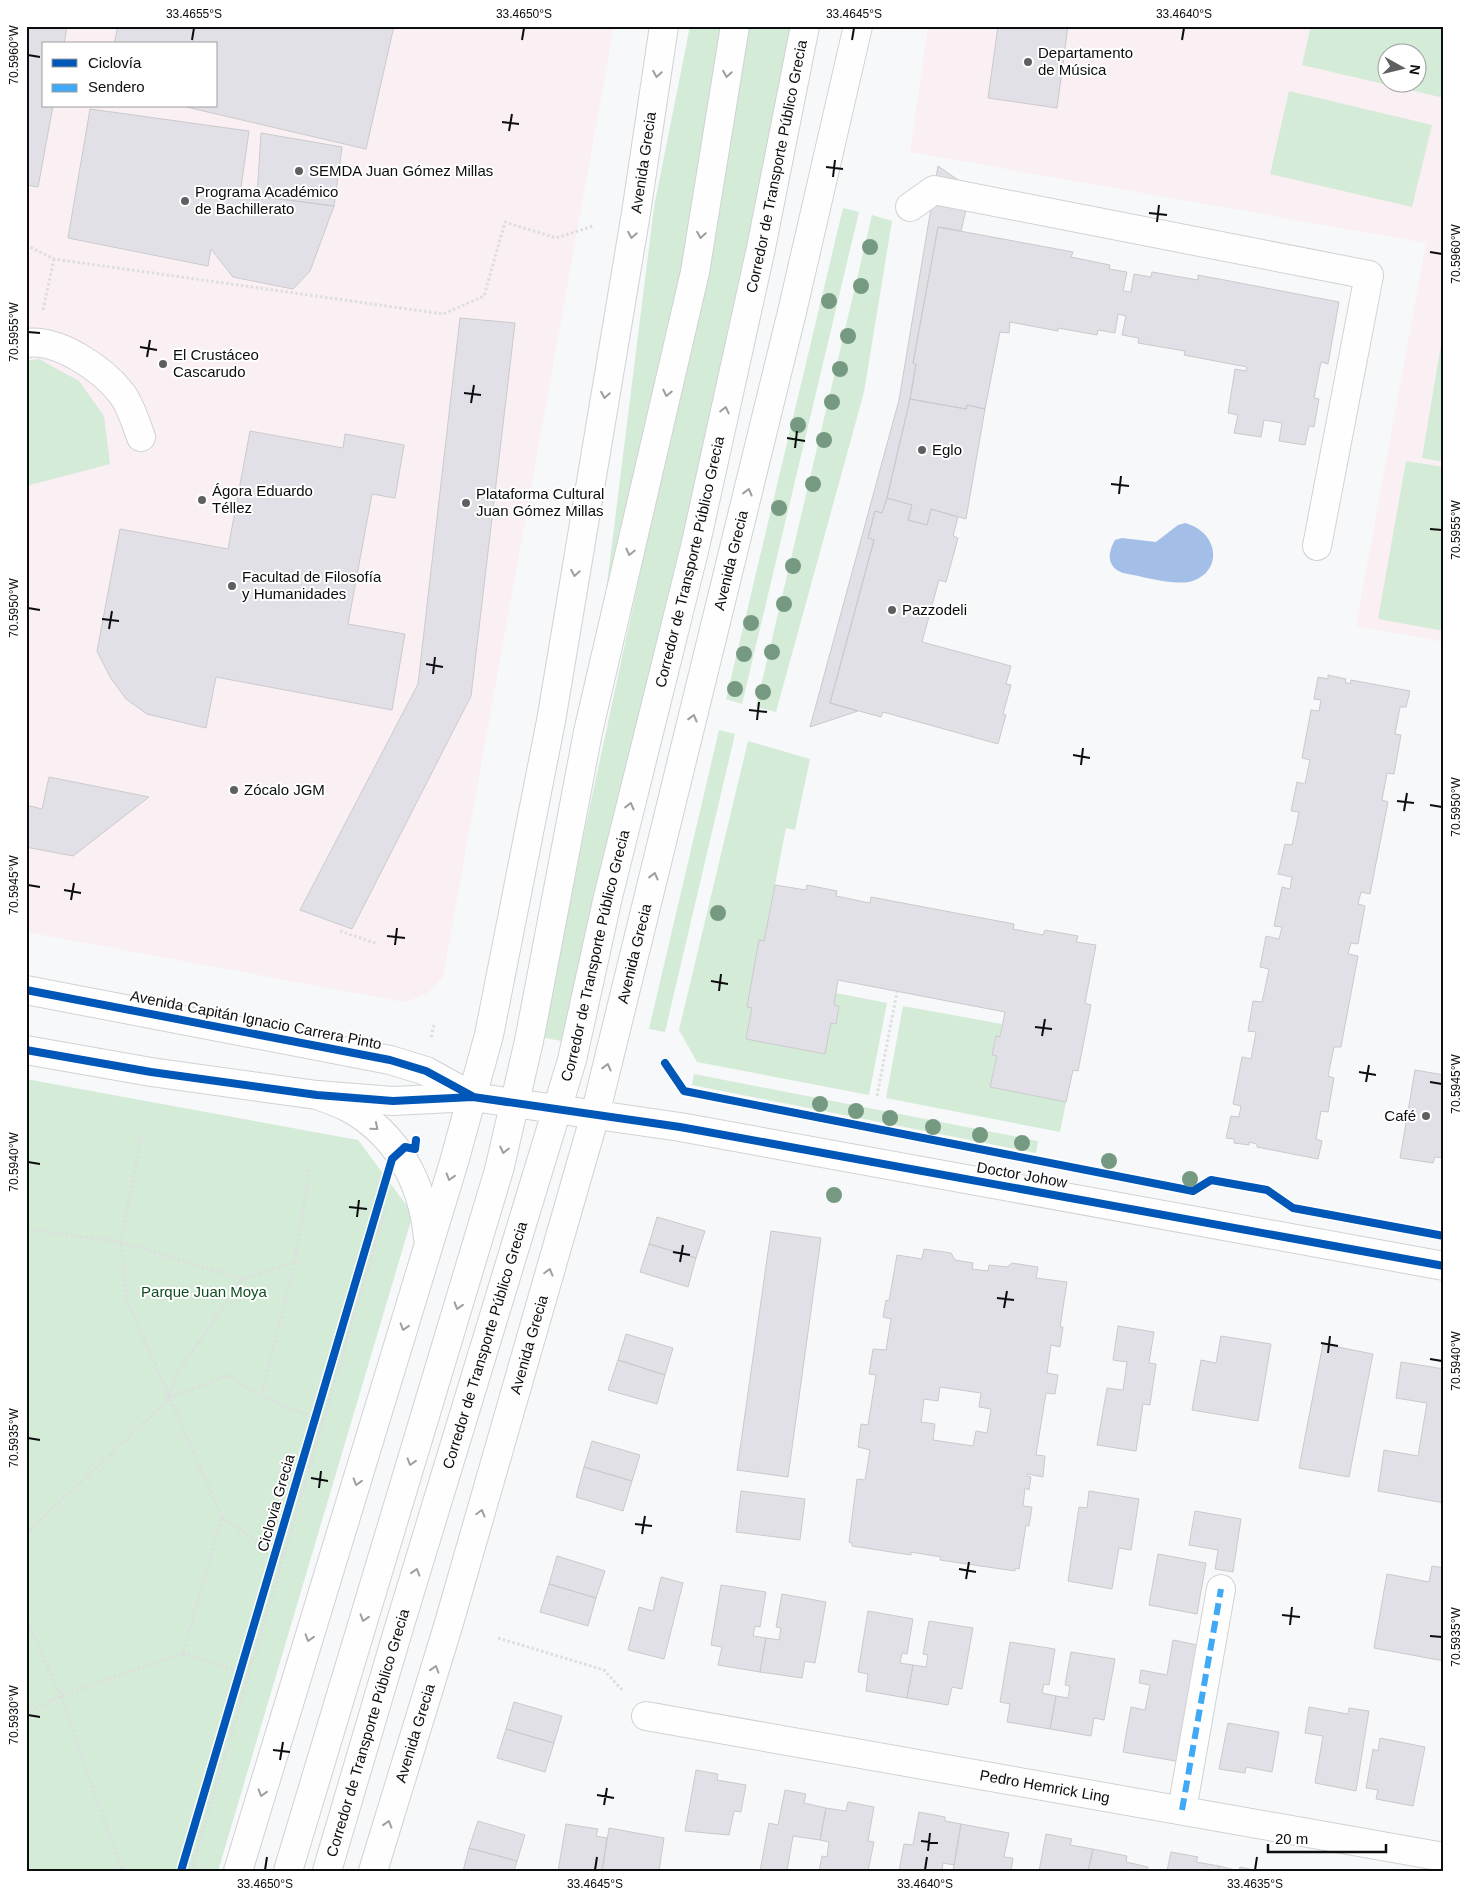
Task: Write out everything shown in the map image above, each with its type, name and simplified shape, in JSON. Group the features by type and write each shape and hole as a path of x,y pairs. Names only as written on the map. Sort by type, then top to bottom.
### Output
{"main road":[{"name":"Avenida Grecia","path":"238,1871 473,1097 501,977 551,721 636,213 664,26"},
{"path":"288,1871 499,1170 529,1041 588,732 695,272 735,26"},
{"name":"Corredor de Transporte Público Grecia","path":"328,1871 400,1621 558,1109 695,546 761,248 805,26"},
{"name":"Avenida Grecia","path":"373,1871 449,1623 595,1115 794,303 858,26"},
{"path":"910,207 934,190 1369,276 1317,546"},
{"path":"31,342 84,358 123,395 141,437"},
{"name":"Avenida Capitán Ignacio Carrera Pinto","path":"26,990 390,1060 426,1071 473,1097"},
{"name":"Avenida Capitán Ignacio Carrera Pinto","path":"26,1050 151,1072 317,1095 394,1101 473,1097 595,1115"},
{"path":"317,1095 349,1108 376,1127 399,1153 418,1188 426,1217 428,1247"},
{"name":"Doctor Johow","path":"595,1115 680,1127 1444,1266"},
{"path":"1182,1810 1221,1589"},
{"name":"Pedro Hemrick Ling","path":"646,1716 1444,1857"}],"path":[{"path":"26,245 54,259 443,314 484,296 504,222 556,238 593,226"},
{"path":"31,342 54,259"},
{"path":"340,931 378,944"},
{"path":"878,1096 898,992"},
{"path":"142,1132 121,1242 127,1300 222,1517 279,1556 249,1675 191,1871"},
{"path":"261,1396 295,1262 310,1165"},
{"path":"26,1534 169,1399 229,1375 261,1396 319,1420 388,1200"},
{"path":"26,1229 121,1242 242,1279 295,1262"},
{"path":"169,1399 177,1374 242,1279"},
{"path":"183,1653 222,1517"},
{"path":"26,1619 61,1696 122,1871"},
{"path":"498,1638 604,1670 626,1695 632,1709 646,1716"},
{"path":"26,1713 61,1696 183,1653 249,1675"},
{"path":"237,1680 243,1662"}],"shaded area":[{"path":"26,26 614,26 443,977 427,994 404,1002 26,932"},
{"path":"928,26 1444,26 1444,642 1356,626 1426,243 910,152"}],"green space":[{"path":"690,26 721,26 686,252 606,592 654,207"},
{"path":"745,26 793,26 703,451 561,1041 540,1037 682,380"},
{"path":"1311,26 1444,26 1444,98 1418,92 1428,92 1428,42 1378,42 1378,83 1302,65"},
{"path":"1289,91 1432,125 1412,207 1270,174"},
{"path":"843,208 859,212 742,704 726,699"},
{"path":"872,215 892,221 864,392 776,712 756,707"},
{"path":"1444,327 1444,462 1422,458"},
{"path":"39,359 79,381 104,416 110,464 26,486 26,361"},
{"path":"1406,461 1444,467 1444,631 1378,619"},
{"path":"719,730 735,734 665,1032 649,1029"},
{"path":"748,741 810,759 795,830 786,828 764,941 759,941 747,1007 752,1008 746,1038 825,1054 831,1023 836,1024 839,1006 834,1005 836,993 887,1003 869,1095 697,1062 679,1030"},
{"path":"903,1006 1002,1024 1000,1037 996,1036 992,1054 997,1056 990,1087 1066,1102 1060,1132 886,1098"},
{"path":"694,1074 1038,1141 1036,1153 692,1085"},
{"name":"Parque Juan Moya","path":"26,1079 358,1140 413,1214 218,1871 26,1871"}],"water":[{"path":"1185,523 1197,528 1206,535 1211,544 1212,562 1208,571 1200,578 1182,583 1165,581 1123,573 1111,564 1110,555 1115,540 1122,538 1156,542 1178,525"}],"building":[{"path":"26,26 67,26 64,42 42,42 42,108 53,108 38,187 26,185"},
{"path":"118,26 394,26 366,149 191,108 218,108 218,42 114,42"},
{"name":"Departamento de Música","path":"998,26 1068,26 1057,108 988,98"},
{"name":"Programa Académico de Bachillerato","path":"90,109 249,131 240,194 334,206 310,271 293,289 233,277 211,249 208,266 68,238"},
{"name":"SEMDA Juan Gómez Millas","path":"261,133 342,147 334,206 257,196"},
{"path":"938,166 971,189 961,231 938,227 913,363 916,364 910,399 887,498 882,513 875,511 868,538 874,540 830,703 858,711 810,727 899,400"},
{"path":"938,227 1073,252 1071,257 1110,265 1109,269 1127,272 1123,291 1131,292 1134,274 1151,277 1152,272 1198,280 1198,275 1339,302 1328,364 1321,362 1314,398 1319,399 1314,427 1309,426 1305,445 1279,441 1282,423 1264,420 1261,437 1234,433 1238,415 1228,413 1235,369 1246,371 1247,367 1184,355 1185,351 1138,343 1139,338 1122,335 1126,316 1118,314 1115,333 1098,330 1097,335 1058,328 1058,331 1010,322 1009,333 1000,332 985,409 967,405 966,409 910,399 916,364 913,363"},
{"name":"Plataforma Cultural Juan Gómez Millas","path":"460,318 515,323 471,696 352,929 300,910 418,684"},
{"path":"910,399 966,409 967,405 985,409 966,519 931,509 927,525 908,520 912,505 887,498"},
{"name":"Facultad de Filosofía y Humanidades","path":"250,431 343,448 345,434 404,445 395,498 372,494 348,624 405,634 392,710 216,677 206,728 147,714 126,699 110,677 97,651 120,529 228,549"},
{"path":"887,498 912,505 908,520 927,525 931,509 958,517 953,536 958,538 946,582 939,580 922,642 1011,666 1006,684 1011,685 1003,714 1006,715 998,744 883,712 881,717 830,703 874,540 868,538 875,511 882,513"},
{"path":"1328,675 1346,679 1345,682 1350,684 1351,680 1410,691 1406,707 1400,707 1395,734 1401,735 1394,774 1387,773 1382,800 1388,802 1370,894 1361,892 1358,904 1365,906 1358,944 1351,943 1348,954 1358,956 1341,1047 1334,1047 1328,1076 1334,1078 1328,1112 1321,1111 1316,1139 1322,1141 1318,1159 1257,1147 1257,1144 1249,1142 1249,1145 1234,1143 1234,1139 1226,1138 1231,1116 1239,1117 1241,1106 1233,1104 1242,1057 1251,1059 1256,1032 1248,1031 1253,1001 1262,1002 1269,969 1260,967 1266,936 1279,939 1282,927 1274,926 1282,887 1290,889 1292,877 1278,874 1285,844 1292,845 1299,812 1291,811 1297,782 1305,784 1310,760 1302,758 1311,710 1319,711 1321,700 1314,699 1318,677 1328,679"},
{"path":"49,777 149,797 73,856 26,847 26,805 42,809"},
{"path":"775,885 806,890 807,885 837,891 836,896 870,903 871,897 1014,924 1013,929 1043,935 1045,930 1078,936 1076,942 1096,945 1085,1003 1091,1005 1078,1071 1073,1070 1066,1102 990,1087 997,1056 992,1055 996,1036 1000,1037 1005,1012 838,980 834,1005 839,1006 836,1024 831,1023 825,1054 746,1039 752,1008 747,1007 759,940 764,941"},
{"name":"Café","path":"1415,1070 1444,1075 1444,1158 1435,1157 1433,1163 1400,1158"},
{"path":"657,1217 705,1231 696,1258 649,1244"},
{"path":"771,1231 821,1238 788,1477 737,1470"},
{"path":"649,1244 696,1258 688,1287 640,1272"},
{"path":"924,1249 951,1253 955,1260 973,1263 972,1269 988,1271 989,1265 1007,1267 1012,1263 1038,1267 1036,1278 1067,1282 1060,1327 1063,1327 1060,1347 1051,1345 1047,1373 1058,1375 1055,1394 1046,1393 1036,1455 1045,1456 1043,1477 1028,1474 1027,1476 1031,1477 1029,1490 1025,1488 1023,1506 1032,1507 1029,1526 1026,1525 1019,1569 1015,1568 1015,1571 940,1560 941,1557 911,1552 911,1555 852,1546 852,1543 849,1542 857,1479 865,1480 870,1450 858,1447 861,1424 868,1425 876,1375 869,1374 873,1349 886,1350 891,1319 883,1317 886,1300 889,1301 897,1255 922,1259","holes":["940,1387 981,1393 979,1407 991,1409 987,1433 976,1431 973,1446 933,1440 935,1424 921,1422 924,1399 938,1401"]},
{"path":"1118,1326 1154,1332 1149,1363 1156,1364 1150,1405 1143,1404 1136,1451 1097,1445 1107,1388 1123,1390 1127,1362 1113,1360"},
{"path":"626,1334 673,1348 665,1375 618,1360"},
{"path":"1221,1336 1271,1344 1258,1421 1192,1410 1201,1360 1216,1363"},
{"path":"1323,1344 1373,1354 1349,1477 1299,1468"},
{"path":"618,1360 665,1375 657,1404 608,1390"},
{"path":"1401,1362 1444,1369 1444,1503 1378,1491 1384,1450 1418,1456 1427,1403 1396,1398"},
{"path":"592,1441 640,1455 632,1481 584,1467"},
{"path":"584,1467 632,1481 623,1511 576,1497"},
{"path":"741,1491 805,1499 800,1540 736,1532"},
{"path":"1089,1491 1139,1499 1131,1550 1119,1548 1112,1589 1068,1581 1079,1507 1087,1508"},
{"path":"1195,1511 1241,1519 1233,1572 1215,1569 1218,1550 1189,1545"},
{"path":"1158,1554 1206,1563 1197,1614 1149,1605"},
{"path":"557,1556 605,1571 596,1598 549,1584"},
{"path":"1432,1566 1444,1568 1444,1661 1374,1648 1387,1574 1429,1582"},
{"path":"661,1577 683,1583 664,1659 628,1650 639,1607 653,1611"},
{"path":"549,1584 596,1598 588,1626 540,1612"},
{"path":"721,1585 766,1592 760,1627 755,1626 753,1636 766,1638 760,1672 718,1665 722,1647 711,1645"},
{"path":"782,1594 826,1602 815,1663 805,1661 802,1678 760,1672 766,1638 779,1640 781,1628 776,1627"},
{"path":"868,1611 913,1619 907,1654 902,1653 900,1663 913,1665 907,1698 866,1691 868,1674 858,1672"},
{"path":"929,1621 973,1628 962,1689 952,1687 948,1705 907,1698 913,1665 926,1667 928,1655 923,1654"},
{"path":"1173,1640 1202,1646 1181,1762 1123,1752 1131,1707 1145,1710 1150,1685 1139,1683 1141,1670 1167,1675"},
{"path":"1010,1642 1055,1649 1049,1685 1044,1684 1042,1693 1056,1696 1050,1729 1007,1722 1010,1704 1000,1702"},
{"path":"1071,1652 1115,1659 1104,1720 1094,1718 1091,1736 1050,1729 1056,1696 1068,1698 1070,1686 1065,1685"},
{"path":"514,1702 562,1716 554,1743 506,1729"},
{"path":"1309,1707 1348,1714 1349,1708 1369,1711 1356,1791 1315,1783 1323,1736 1305,1733"},
{"path":"1228,1723 1279,1732 1272,1772 1246,1767 1245,1773 1219,1769"},
{"path":"506,1729 554,1743 545,1772 497,1758"},
{"path":"1380,1738 1425,1747 1413,1806 1376,1799 1378,1790 1366,1788 1373,1749 1378,1751"},
{"path":"696,1770 718,1774 717,1780 746,1785 741,1812 734,1811 729,1835 685,1831"},
{"path":"785,1790 806,1794 804,1803 826,1808 820,1840 793,1836 787,1871 760,1871 769,1823 778,1825"},
{"path":"848,1802 874,1807 868,1841 874,1842 868,1871 819,1871 822,1856 827,1857 829,1842 820,1840 826,1808 846,1811"},
{"path":"919,1812 945,1817 945,1821 961,1824 954,1865 943,1863 942,1871 899,1871 904,1844 913,1845"},
{"path":"478,1821 525,1835 517,1861 469,1848"},
{"path":"566,1824 598,1829 596,1836 607,1838 602,1871 558,1871"},
{"path":"961,1824 1009,1833 1004,1857 1013,1858 1011,1871 953,1871"},
{"path":"609,1828 664,1838 659,1871 602,1871"},
{"path":"1046,1834 1072,1839 1070,1845 1093,1849 1088,1871 1039,1871"},
{"path":"469,1848 517,1861 514,1871 463,1871"},
{"path":"1093,1849 1127,1856 1126,1862 1148,1867 1147,1871 1088,1871"},
{"path":"1171,1852 1198,1857 1196,1862 1219,1866 1218,1871 1167,1871"},
{"path":"1219,1866 1239,1871 1218,1871"},
{"path":"1240,1867 1259,1871 1239,1871"}],"marked path":[{"path":"1182,1810 1221,1589"}],"cycle path":[{"path":"26,990 390,1060 426,1071 472,1096"},
{"path":"26,1050 151,1072 317,1095 393,1101 473,1097 680,1127 1444,1266"},
{"path":"665,1063 684,1091 1193,1191 1211,1180 1267,1190 1293,1208 1444,1236"},
{"name":"Ciclovia Grecia","path":"181,1871 392,1159 405,1147 415,1149 416,1140"}],"place":[{"name":"Departamento de Música","path":"1028,62"},
{"name":"SEMDA Juan Gómez Millas","path":"299,171"},
{"name":"Programa Académico de Bachillerato","path":"185,201"},
{"name":"El Crustáceo Cascarudo","path":"163,364"},
{"name":"Eglo","path":"922,450"},
{"name":"Ágora Eduardo Téllez","path":"202,500"},
{"name":"Plataforma Cultural Juan Gómez Millas","path":"466,503"},
{"name":"Facultad de Filosofía y Humanidades","path":"232,586"},
{"name":"Pazzodeli","path":"892,610"},
{"name":"Zócalo JGM","path":"234,790"},
{"name":"Café","path":"1426,1116"}]}
